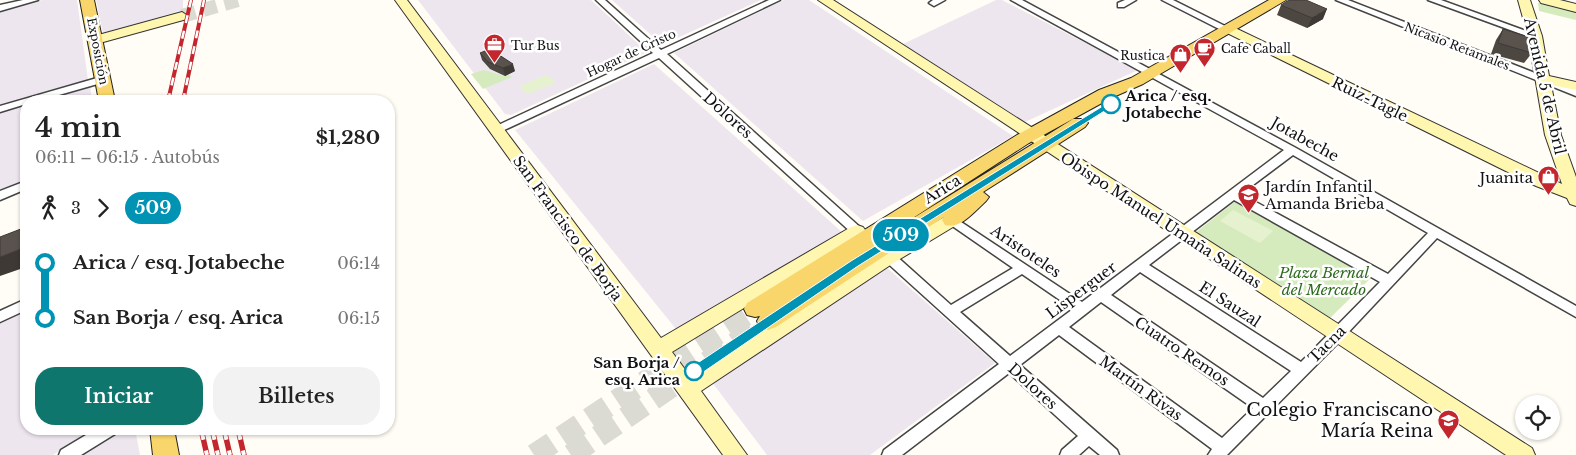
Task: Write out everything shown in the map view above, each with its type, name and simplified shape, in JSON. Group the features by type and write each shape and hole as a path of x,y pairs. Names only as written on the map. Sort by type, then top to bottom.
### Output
{"main road":[{"name":"Exposición","path":"87,0 106,95"},
{"name":"Arica","path":"1037,140 997,174 762,315 959,178 1037,140 1102,110 1144,77 1279,0"},
{"path":"952,220 978,198 997,174"},
{"path":"857,231 908,202 959,178"},
{"path":"163,435 166,455"}],"street":[{"path":"0,8 34,0"},
{"name":"San Francisco de Borja","path":"401,0 736,455"},
{"name":"Dolores","path":"600,0 857,231"},
{"name":"Hogar de Cristo","path":"496,130 776,0"},
{"name":"Obispo Manuel Umaña Salinas","path":"824,0 1524,455"},
{"name":"Jotabeche","path":"1015,0 1144,77 1292,150 1576,312"},
{"path":"1121,5 1132,0"},
{"name":"Ruiz-Tagle","path":"1166,0 1575,197"},
{"name":"Nicasio Retamales","path":"1340,0 1541,78 1576,86"},
{"path":"1432,0 1534,36"},
{"name":"Avenida 5 de Abril","path":"1524,0 1534,36 1553,135 1575,197"},
{"path":"1545,0 1576,8"},
{"path":"96,40 182,14"},
{"path":"1541,78 1576,93"},
{"path":"47,95 104,79"},
{"path":"0,109 20,103"},
{"name":"Lisperguer","path":"890,455 1292,150"},
{"path":"0,196 20,188"},
{"path":"1233,195 1389,281"},
{"name":"Arica","path":"686,389 889,257 952,220"},
{"name":"Aristoteles","path":"952,220 1083,309"},
{"path":"658,350 857,231"},
{"name":"Tacna","path":"1220,452 1437,232"},
{"name":"Dolores","path":"889,257 1110,455"},
{"name":"El Sauzal","path":"1140,266 1302,370"},
{"path":"950,312 1022,268"},
{"name":"Cuatro Remos","path":"1101,295 1264,407"},
{"path":"0,317 20,307"},
{"name":"Martín Rivas","path":"1059,327 1220,452"},
{"path":"67,455 99,435"},
{"path":"1068,455 1089,436"}],"shaded area":[{"path":"42,0 77,0 88,80 39,95 20,95 20,101 0,107 0,10"},
{"path":"96,0 183,0 183,10 103,34"},
{"path":"418,0 591,0 647,52 511,115 505,114"},
{"path":"612,0 761,0 664,44 660,43"},
{"path":"784,0 809,0 1013,136 863,221 674,53"},
{"path":"996,0 1002,0 1138,70 1025,122 903,44"},
{"path":"654,64 843,233 676,329 515,130"},
{"path":"90,84 91,95 55,95"},
{"path":"20,106 20,182 0,190 0,112"},
{"path":"886,267 995,363 870,455 767,455 711,381"},
{"path":"20,313 20,435 85,435 53,455 0,455 0,323"},
{"path":"107,435 136,435 140,455 75,455"}],"green space":[{"path":"1547,2 1576,9 1576,20 1539,11 1538,3"},
{"path":"484,70 512,77 483,89 471,74"},
{"path":"547,75 556,83 527,94 519,86"},
{"name":"Plaza Bernal del Mercado","path":"1237,200 1374,275 1330,318 1195,233"},
{"path":"1233,210 1273,231 1260,243 1220,221"}],"building":[{"path":"1289,0 1306,0 1327,9 1312,18 1281,5"},
{"path":"1503,29 1535,39 1532,53 1498,43"},
{"path":"490,49 513,64 503,68 488,62 480,53"},
{"path":"20,229 20,249 0,257 0,237"}],"tunnel":[{"path":"182,16 238,0"},
{"path":"534,455 755,309"},
{"path":"571,455 768,321"}],"railway":[{"path":"169,95 191,0"},
{"path":"184,95 204,0"},
{"path":"202,435 207,455"},
{"path":"213,435 218,455"},
{"path":"225,435 230,455"},
{"path":"239,435 244,455"}],"bus line":[{"name":"509","path":"694,371 855,264 1044,144 1111,104"}],"place":[{"name":"Tur Bus","path":"495,64"},
{"name":"Cafe Caball","path":"1205,67"},
{"name":"Rustica","path":"1181,74"},
{"name":"Arica / esq. Jotabeche","path":"1111,104"},
{"name":"Juanita","path":"1549,196"},
{"name":"Jardín Infantil Amanda Brieba","path":"1249,214"},
{"name":"San Borja / esq. Arica","path":"694,371"},
{"name":"Colegio Franciscano María Reina","path":"1449,439"}]}
